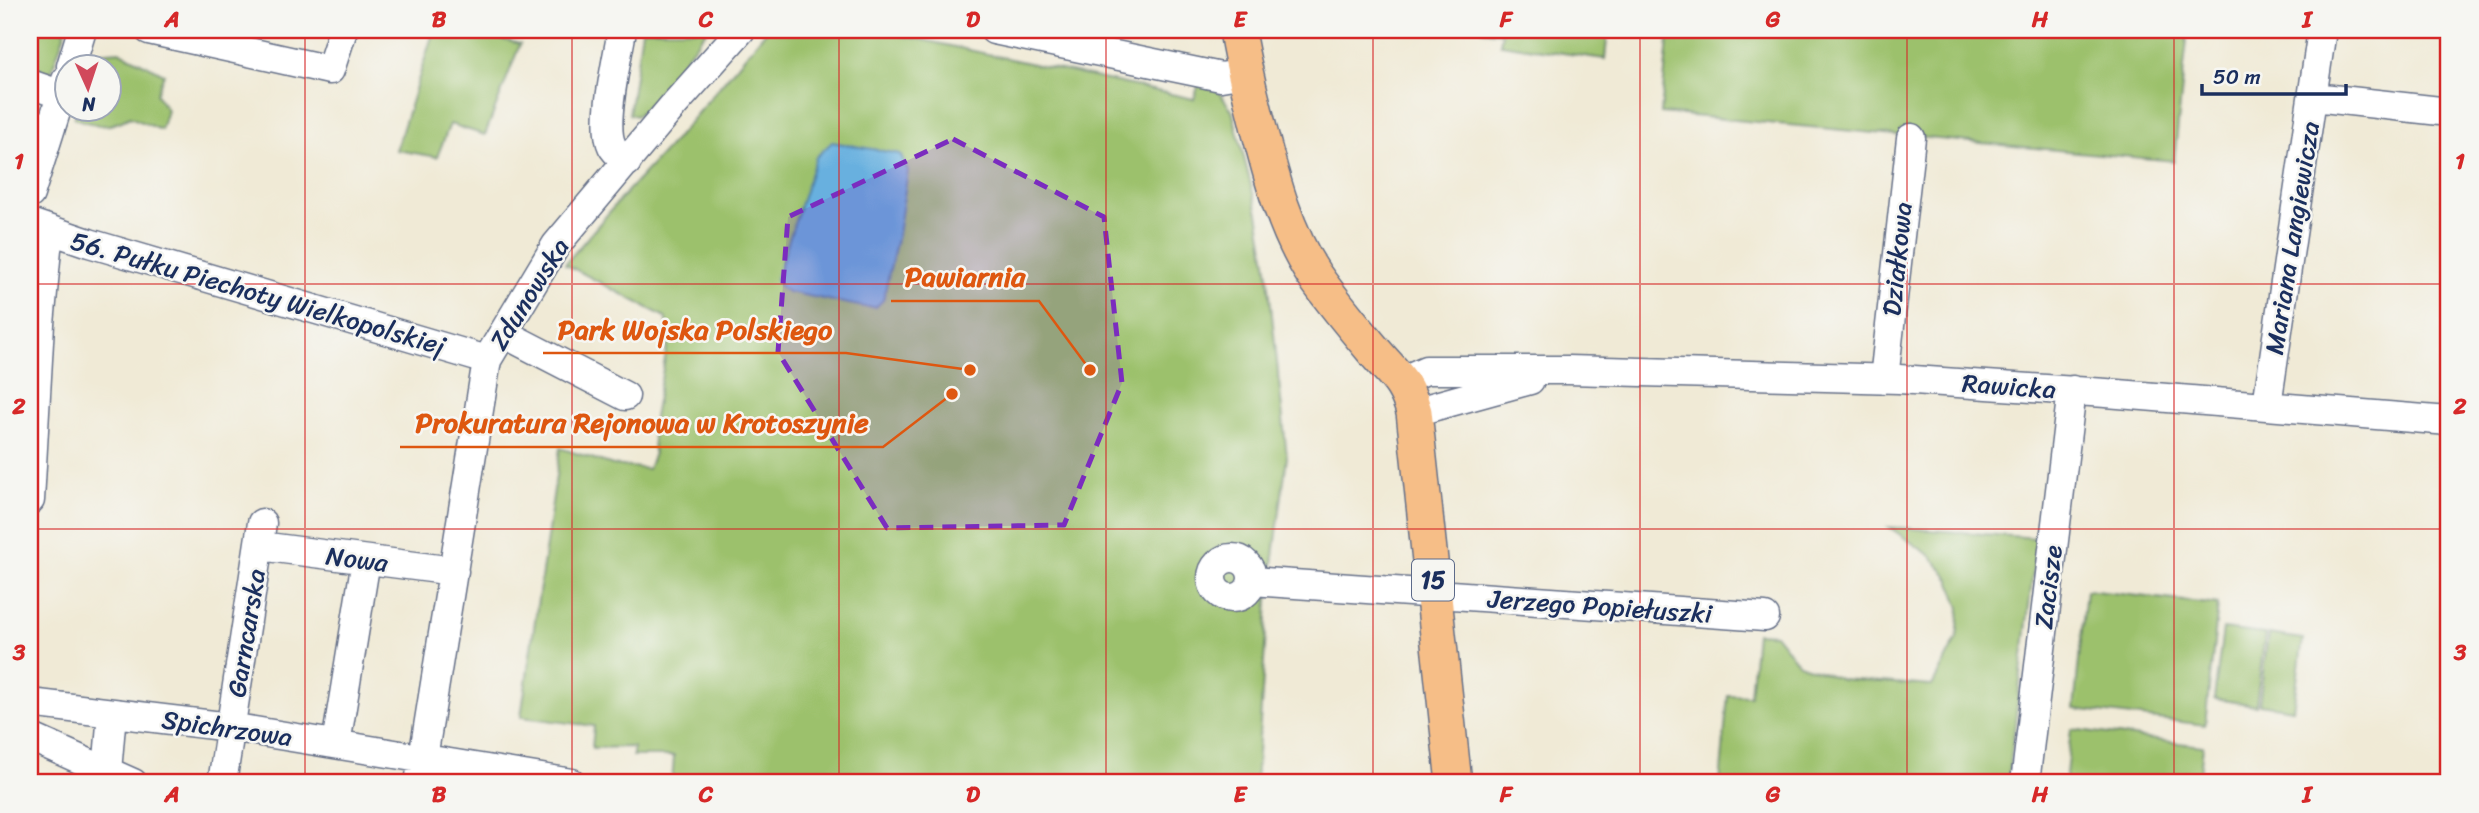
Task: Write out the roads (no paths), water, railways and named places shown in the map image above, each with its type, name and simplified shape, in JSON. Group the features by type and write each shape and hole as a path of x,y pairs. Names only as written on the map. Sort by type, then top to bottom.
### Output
{"main road":[{"name":"15","path":"1237,30 1271,176 1298,246 1313,274 1401,381 1408,391 1415,412 1454,783"}],"street":[{"path":"75,52 82,30"},
{"path":"149,30 177,34 330,70 343,30"},
{"path":"622,30 608,133 612,146 627,162"},
{"name":"Zdunowska","path":"421,771 487,360 556,245 741,30"},
{"path":"994,30 1221,78 1245,73"},
{"name":"Mariana Langiewicza","path":"2267,405 2322,30"},
{"path":"30,84 52,100"},
{"path":"2314,97 2449,112"},
{"path":"30,194 52,105"},
{"name":"Działkowa","path":"1884,379 1910,138"},
{"path":"30,500 33,387 44,280 41,227"},
{"name":"56. Pułku Piechoty Wielkopolskiej","path":"41,227 487,360"},
{"path":"503,334 625,396"},
{"name":"Rawicka","path":"1401,381 1426,370 1568,370 1884,379 2072,390 2449,421"},
{"name":"Rawicka","path":"1415,412 1568,370"},
{"name":"Zacisze","path":"2025,783 2072,390"},
{"name":"Nowa","path":"261,535 366,560 454,571"},
{"name":"Garncarska","path":"222,783 261,535"},
{"path":"336,744 366,560"},
{"name":"Jerzego Popiełuszki","path":"1252,582 1765,617"},
{"name":"Spichrzowa","path":"30,703 230,727 336,744 421,771 558,782"},
{"path":"106,778 112,713"},
{"path":"30,737 106,778 133,783"}],"water":[{"path":"832,142 900,154 908,171 898,234 883,300 876,307 788,292 781,288 776,279 816,157"},
{"path":"722,774 783,783 704,783 705,780"}],"place":[{"name":"Park Wojska Polskiego","path":"970,370"},
{"name":"Pawiarnia","path":"1090,370"},
{"name":"Prokuratura Rejonowa w Krotoszynie","path":"952,394"}]}
